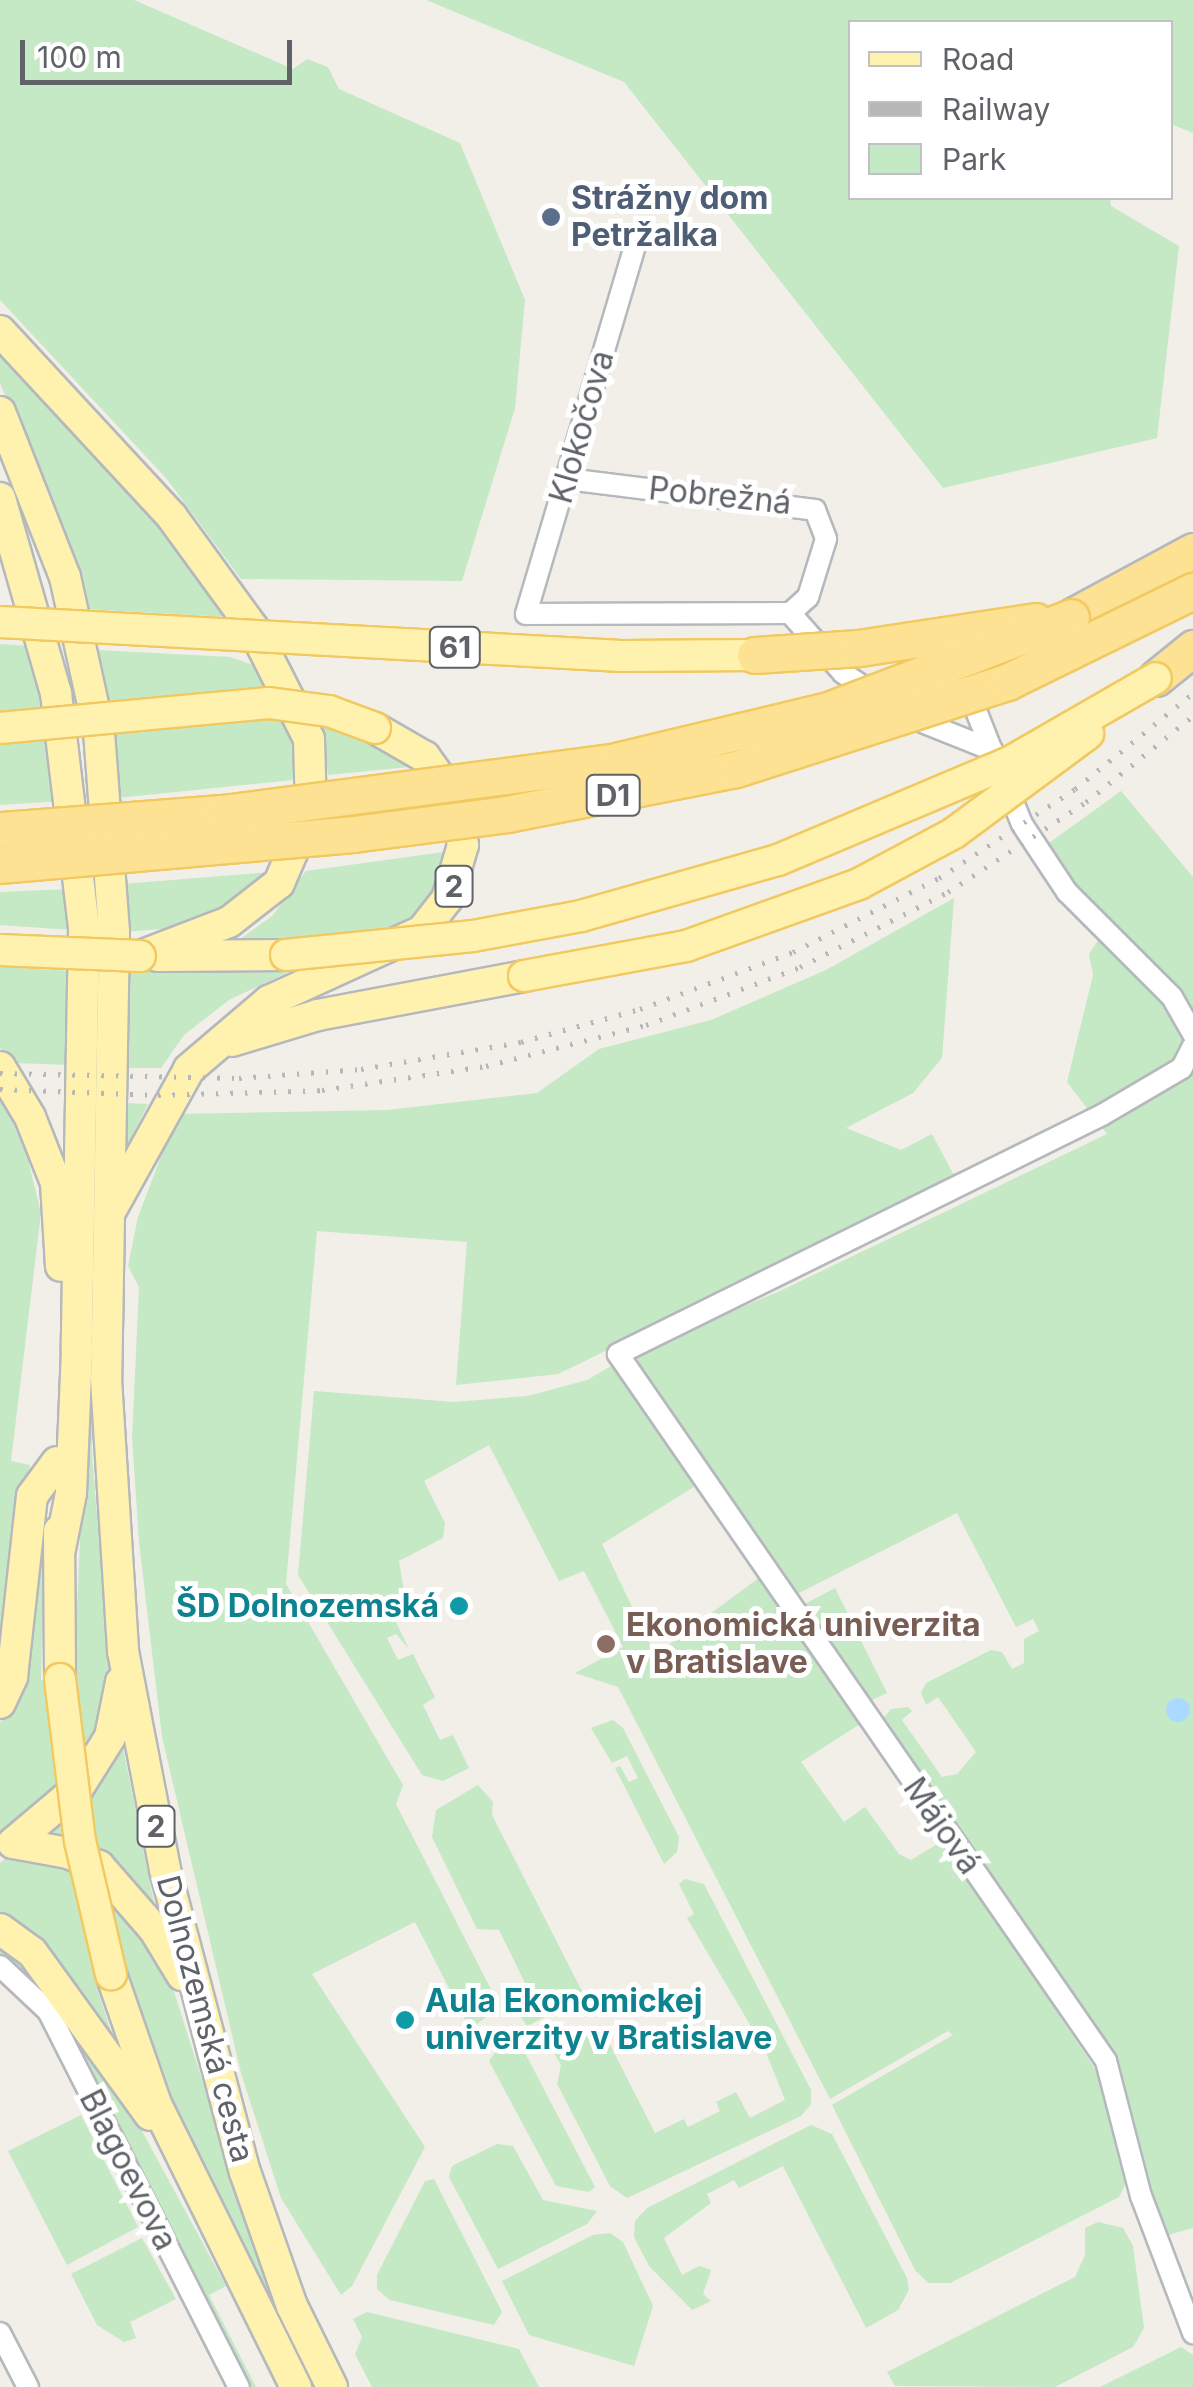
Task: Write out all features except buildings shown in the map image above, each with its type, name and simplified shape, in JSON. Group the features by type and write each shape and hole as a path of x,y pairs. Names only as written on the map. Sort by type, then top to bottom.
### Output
{"highway":[{"name":"D1","path":"0,830 223,813 616,761 828,710 1071,617 1193,551"},
{"name":"D1","path":"0,865 353,834 526,810 736,769 1007,682 1193,591"},
{"path":"755,655 859,648 1071,617"},
{"path":"1156,678 1193,648"}],"main road":[{"path":"0,331 172,517 289,690 307,729 313,772 307,824 289,867 248,912 140,956"},
{"name":"Dolnozemská cesta","path":"0,412 65,577 100,732 114,932 106,1395 123,1651 197,1999 276,2264 332,2387"},
{"path":"0,498 56,693 84,928 77,1350 71,1493 60,1548"},
{"name":"61","path":"0,622 621,656 755,655"},
{"path":"0,950 140,956 388,946 563,919 681,890 936,796 1010,762 1156,678"},
{"path":"207,1054 284,1022 686,946 859,884 1017,792 1156,678"},
{"name":"2","path":"0,728 269,703 328,711 375,728 425,757 455,799 463,845 447,898 422,931 270,1002 207,1054 164,1105 108,1217"},
{"name":"Dolnozemská cesta","path":"0,1067 30,1117 56,1183 60,1680 83,1857 111,1974 174,2145 296,2387"},
{"path":"0,1703 12,1677 32,1496 57,1462"},
{"path":"123,1651 110,1737 78,1788 13,1844 68,1853 99,1866 154,1929 197,1999"},
{"path":"0,1930 49,1973 174,2145"}],"street":[{"name":"Klokočova","path":"637,239 526,614 790,613"},
{"name":"Pobrežná","path":"567,479 806,505 822,518 826,539 808,597 790,613"},
{"path":"790,613 843,673 920,726 992,750"},
{"path":"971,698 1022,824 1067,892 1172,996 1193,1034"},
{"name":"Májová","path":"1193,1046 1182,1068 1102,1115 618,1354 1106,2061 1140,2196 1193,2333"},
{"name":"Blagoevova","path":"2,1967 48,2011 240,2387"},
{"path":"0,2332 28,2387"}],"green space":[{"path":"0,0 134,0 293,69 307,59 328,67 339,89 460,143 525,300 515,408 462,581 241,579 166,478 0,300"},
{"path":"426,0 1193,0 1193,133 1173,125 1173,20 848,20 848,200 1110,200 1111,206 1179,246 1157,438 943,488 624,82"},
{"path":"0,353 135,492 229,617 86,609 64,534 0,383"},
{"path":"0,644 31,646 46,708 0,712"},
{"path":"97,650 230,657 262,668 274,688 107,701"},
{"path":"265,717 291,721 303,779 117,798 111,730"},
{"path":"320,725 370,740 419,766 328,775"},
{"path":"53,739 62,801 0,805 0,744"},
{"path":"1121,791 1193,877 1193,2228 1164,2236 1113,2053 881,1721 891,1709 908,1707 912,1711 902,1720 942,1777 957,1774 976,1752 938,1697 926,1705 921,1693 926,1683 991,1650 1002,1652 1012,1669 1024,1663 1024,1639 1039,1631 1033,1619 1016,1627 957,1513 789,1598 636,1366 635,1352 780,1291 1107,1134 1067,1082 1093,975 1089,954 1106,928 1090,899 1031,856"},
{"path":"451,851 425,906 398,932 236,942 272,916 306,871"},
{"path":"271,872 253,892 190,927 124,932 122,884"},
{"path":"71,889 72,930 0,925 0,892"},
{"path":"954,898 942,1058 913,1093 846,1128 901,1150 932,1134 957,1181 558,1374 456,1385 467,1242 317,1231 286,1584 403,1785 396,1804 500,2007 470,2029 415,1922 312,1974 425,2147 352,2286 341,2295 281,2198 241,2073 162,1737 139,1542 132,1438 139,1287 128,1266 138,1217 177,1114 387,1110 537,1093 599,1049 711,1020 826,970"},
{"path":"0,967 72,971 70,1065 15,1063 0,1048"},
{"path":"127,971 288,972 229,1000 184,1035 161,1068 125,1068"},
{"path":"0,1097 25,1147 41,1213 11,1461 30,1465 0,1682"},
{"path":"126,1103 148,1104 125,1150"},
{"path":"94,1219 92,1453 110,1680 86,1765 12,1832 0,1832 0,1723 21,1670 45,1482 41,1680 74,1678"},
{"path":"613,1365 697,1485 602,1544 655,1655 760,1577 860,1724 801,1762 844,1822 865,1807 899,1854 911,1860 942,1841 1105,2084 1127,2181 1119,2197 950,2283 928,2283 915,2270 832,2105 953,2035 948,2031 830,2099 618,1687 575,1673 623,1647 584,1571 559,1581 489,1445 424,1481 445,1523 443,1538 399,1561 404,1591 386,1601 409,1649 396,1634 387,1638 398,1660 413,1654 435,1697 423,1705 440,1740 453,1735 469,1768 443,1781 422,1775 298,1575 314,1391 454,1402 528,1396 587,1380"},
{"path":"835,1588 887,1693 870,1701 862,1700 797,1608"},
{"path":"613,1720 623,1728 679,1837 677,1852 664,1864 615,1768 620,1766 629,1782 638,1778 627,1756 612,1763 591,1728"},
{"path":"120,1732 157,1918 39,1836"},
{"path":"478,1785 493,1802 492,1815 585,1997 527,2026 515,2008 528,1989 499,1930 477,1929 432,1837 436,1810"},
{"path":"12,1853 63,1860 105,1880 164,1960 273,2303 190,2149 127,1969 94,1979 125,2075 0,1924 0,1863"},
{"path":"685,1879 704,1884 811,2090 811,2104 801,2116 627,2198 610,2186 557,2084 561,2065 554,2053 602,2029 655,2133 684,2119 688,2127 720,2111 716,2102 736,2092 750,2118 785,2100 765,2050 687,1918 694,1914 679,1884"},
{"path":"0,1937 103,2059 226,2286 209,2295 256,2387 249,2387 57,2013 35,1984 0,1957"},
{"path":"512,2028 595,2187 589,2192 556,2186 489,2061"},
{"path":"81,2115 138,2227 67,2265 8,2151"},
{"path":"811,2125 832,2134 907,2278 909,2290 898,2310 866,2328 783,2166 739,2188 734,2180 707,2194 711,2203 664,2238 682,2275 699,2266 711,2270 703,2294 711,2301 692,2310 649,2266 634,2237 635,2221 647,2208"},
{"path":"497,2144 513,2146 543,2200 597,2211 587,2224 498,2269 449,2177 452,2166"},
{"path":"434,2179 502,2312 494,2325 390,2300 377,2289 377,2275 425,2181"},
{"path":"1098,2222 1123,2228 1133,2246 1144,2328 1133,2347 1055,2387 895,2386 887,2372 1075,2277 1085,2255 1085,2228"},
{"path":"610,2233 623,2242 653,2306 634,2366 529,2335 502,2281 593,2235"},
{"path":"142,2238 176,2299 130,2322 136,2338 124,2342 97,2325 71,2274"},
{"path":"367,2312 519,2349 539,2387 372,2387 355,2354 362,2337 353,2319"},
{"path":"1181,2347 1193,2355 1193,2387 1100,2387"}],"water":[{"path":"1173,1698 1183,1698 1190,1710 1183,1722 1173,1722 1166,1715 1166,1705"}],"railway":[{"path":"0,1073 239,1078 361,1069 521,1042 640,1009 793,952 939,878 1075,789 1193,693"},
{"path":"0,1089 158,1095 322,1090 486,1066 646,1025 800,967 948,892 1086,802 1193,716"}],"place":[{"name":"Strážny dom Petržalka","path":"551,217"},
{"name":"ŠD Dolnozemská","path":"459,1606"},
{"name":"Ekonomická univerzita v Bratislave","path":"606,1644"},
{"name":"Aula Ekonomickej univerzity v Bratislave","path":"405,2020"}]}
